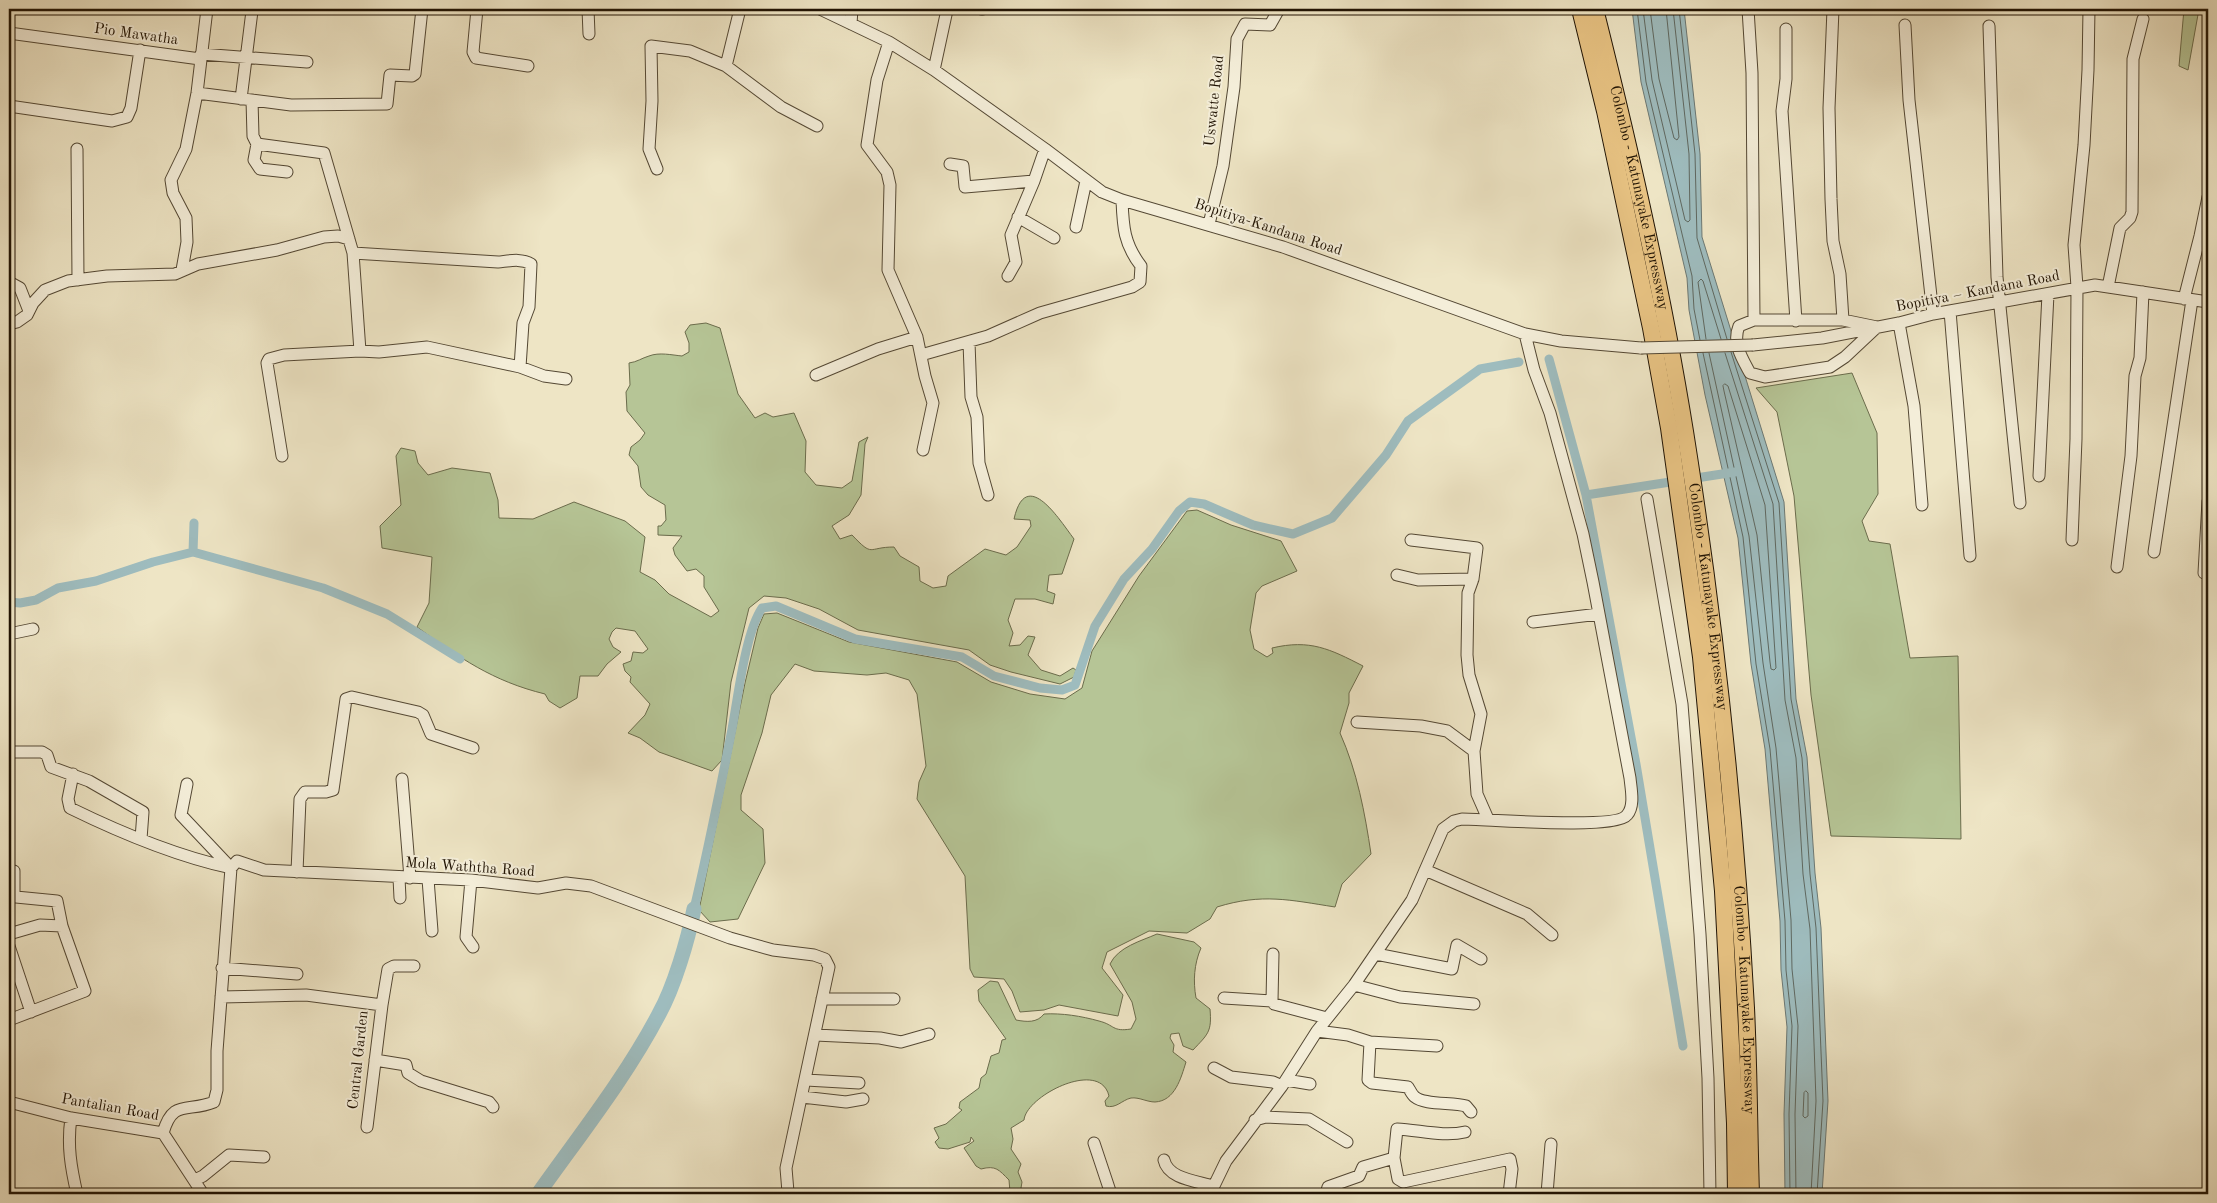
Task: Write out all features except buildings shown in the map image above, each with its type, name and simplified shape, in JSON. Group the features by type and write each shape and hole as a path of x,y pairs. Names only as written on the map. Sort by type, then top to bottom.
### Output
{"highway":[{"name":"Colombo - Katunayake Expressway","path":"1580,9 1605,111 1650,328 1684,479 1723,891 1735,1123 1736,1194"},
{"name":"Colombo - Katunayake Expressway","path":"1596,9 1642,208 1684,479 1720,692 1735,849 1746,1010 1751,1194"}],"street":[{"path":"182,270 187,242 186,218 173,193 171,180 186,150 197,93 207,9"},
{"path":"197,93 290,105 388,104 390,75 412,76 415,74 422,9"},
{"path":"477,9 473,52 476,58 528,66"},
{"path":"588,9 589,34"},
{"path":"726,66 740,9"},
{"name":"Bopitiya-Kandana Road","path":"820,9 889,42 934,70 1045,149 1086,181 1102,192 1122,200 1283,247 1525,334 1561,341 1641,348 1753,346"},
{"path":"851,24 852,9"},
{"path":"934,70 947,10 949,9"},
{"name":"Uswatte Road","path":"1209,224 1223,166 1234,87 1236,39 1246,24 1270,25 1279,9"},
{"path":"1748,9 1752,73 1754,320"},
{"path":"1833,9 1829,108 1831,199 1833,242 1840,274 1843,320"},
{"path":"2072,540 2076,439 2077,287 2074,245 2084,145 2088,70 2088,9"},
{"path":"252,11 246,57 247,99 253,136 257,144 254,160 260,169 287,172"},
{"path":"2108,287 2120,228 2130,218 2132,212 2133,59 2143,19"},
{"path":"1905,25 1909,100 1933,314"},
{"path":"1989,26 1997,277 2020,503"},
{"path":"1786,29 1786,79 1782,111 1796,321"},
{"name":"Pio Mawatha","path":"9,33 200,56 246,57 308,62"},
{"path":"889,42 877,80 868,145 887,172 890,185 888,270 917,337 926,383 933,403 923,450"},
{"path":"656,169 649,149 652,101 651,46 690,51 726,66 781,107 817,126"},
{"path":"9,106 112,121 127,117 131,108 140,50"},
{"path":"257,144 324,153 353,254 360,351"},
{"path":"78,149 78,280"},
{"path":"1008,276 1016,262 1011,236 1045,149"},
{"path":"950,164 963,166 965,187 1034,181"},
{"path":"1076,228 1086,181"},
{"path":"2154,552 2188,299 2208,196"},
{"path":"921,355 988,336 1040,313 1132,287 1140,282 1141,266 1131,253 1123,230 1122,200"},
{"path":"1018,217 1054,238"},
{"path":"9,324 17,322 29,311 33,303 45,290 78,280 107,276 168,275 179,273 198,264 277,250 324,236 338,236 348,239"},
{"path":"353,254 498,262 526,261 531,264 529,307 523,323 520,367"},
{"path":"9,282 20,288 29,311"},
{"name":"Bopitiya – Kandana Road","path":"1753,346 1822,338 2000,301 2096,285 2208,302"},
{"path":"2117,567 2132,456 2135,376 2140,358 2143,292"},
{"path":"2039,476 2048,294"},
{"path":"1950,311 1970,556"},
{"path":"1754,320 1843,320 1877,327 1845,357 1830,367 1765,378 1750,373 1740,354 1736,334 1739,326 1754,320"},
{"path":"1899,323 1914,406 1922,505"},
{"path":"1164,1160 1165,1167 1177,1176 1211,1190 1226,1161 1284,1083 1317,1031 1354,985 1412,900 1440,834 1448,824 1462,819 1569,823 1603,822 1623,819 1629,814 1632,798 1630,778 1599,614 1576,509 1550,413 1534,370 1525,334"},
{"path":"816,375 878,349 917,337"},
{"path":"969,342 971,397 977,418 978,463 988,495"},
{"path":"282,456 267,363 269,359 284,356 360,351 379,352 427,347 520,367 544,376 566,379"},
{"path":"1647,499 1682,714 1700,934 1708,1078 1710,1194"},
{"path":"2204,573 2208,501"},
{"path":"1411,540 1477,548 1473,579 1468,594 1467,655 1469,676 1482,714 1474,751 1477,794 1488,819"},
{"path":"1398,575 1418,580 1473,579"},
{"path":"1533,622 1599,614"},
{"path":"9,634 33,629"},
{"path":"297,872 300,799 306,792 333,790 346,699 352,697 418,712 423,715 431,734 473,748"},
{"path":"1357,722 1421,726 1446,731 1474,751"},
{"path":"9,752 42,752 47,755 52,768 73,774 143,812 141,839"},
{"path":"73,774 68,799 70,808 109,827 141,839 213,864 231,868"},
{"path":"400,898 404,878 402,779"},
{"path":"163,1133 172,1113 178,1109 205,1106 214,1102 217,1090 216,1051 231,868 180,815 187,784"},
{"name":"Mola Waththa Road","path":"231,868 238,861 264,870 471,880 538,888 566,883 591,886 690,925 773,950 814,955 825,959 829,967 786,1168 788,1192 790,1194"},
{"path":"1425,870 1527,914 1552,935"},
{"path":"9,1020 85,990 62,926 57,901 16,897 14,893 14,871"},
{"path":"428,878 432,931"},
{"path":"471,880 466,937 473,947"},
{"path":"9,934 40,925 62,926"},
{"path":"1376,954 1452,969 1457,945 1481,960"},
{"path":"9,946 31,1012"},
{"path":"1272,954 1272,1001"},
{"path":"382,1005 388,969 394,966 414,966"},
{"path":"222,968 296,974"},
{"path":"1354,985 1400,997 1474,1004"},
{"name":"Central Garden","path":"221,997 306,995 382,1005 367,1127"},
{"path":"1224,998 1272,1001 1274,1004 1327,1018"},
{"path":"822,999 894,999"},
{"path":"1317,1031 1348,1035 1370,1042 1437,1046"},
{"path":"815,1035 880,1038 901,1042 929,1034"},
{"path":"1370,1042 1368,1080 1372,1084 1408,1087 1416,1098 1456,1103 1466,1106 1471,1112"},
{"path":"375,1060 406,1065 408,1073 421,1081 489,1102 493,1107"},
{"path":"1214,1068 1231,1078 1310,1084"},
{"path":"806,1080 858,1083"},
{"path":"802,1097 846,1102 863,1099"},
{"name":"Pantalian Road","path":"9,1102 71,1118 163,1133 203,1194"},
{"path":"1255,1120 1266,1117 1309,1119 1347,1142"},
{"path":"71,1118 68,1140 71,1169 77,1194"},
{"path":"1465,1132 1452,1135 1397,1128 1394,1158 1398,1179 1403,1182 1510,1159 1512,1169 1510,1194"},
{"path":"1094,1143 1111,1194"},
{"path":"1546,1194 1551,1144"},
{"path":"195,1180 203,1176 229,1155 264,1157"},
{"path":"1326,1194 1328,1187 1359,1176 1363,1167 1394,1158"}],"green space":[{"path":"2184,9 2199,9 2188,70 2179,66"},
{"path":"706,323 720,328 738,394 755,418 765,413 773,417 794,413 806,441 805,472 816,485 842,488 852,481 859,442 868,437 865,444 861,495 849,515 832,526 840,539 852,535 864,547 871,550 894,547 900,556 919,567 920,581 933,588 946,586 948,576 985,549 1006,555 1017,547 1031,526 1030,520 1014,519 1019,504 1026,497 1034,497 1052,510 1074,539 1062,574 1049,575 1047,591 1055,594 1053,604 1035,599 1015,599 1008,620 1013,633 1009,646 1020,645 1028,636 1035,637 1028,655 1041,670 1060,676 1073,668 1076,670 1074,677 1060,684 1011,672 990,665 969,650 858,630 819,609 786,598 764,596 749,608 731,682 722,760 712,771 659,752 640,738 628,733 645,715 650,704 630,682 631,677 625,671 623,664 631,661 633,652 643,653 648,649 635,631 616,628 612,632 609,639 613,647 621,652 607,664 598,676 580,676 577,698 560,708 549,701 545,694 526,689 477,667 417,627 429,603 432,557 382,548 380,526 401,505 396,456 401,448 415,451 418,463 428,475 452,468 490,473 498,500 499,518 533,519 574,502 625,521 645,537 640,572 655,580 669,594 711,617 719,611 704,587 704,576 696,569 687,571 675,555 673,548 682,536 658,535 658,526 661,526 666,520 665,505 648,495 641,487 638,466 629,455 631,447 645,433 627,411 626,392 630,385 629,363 657,354 682,356 689,352 689,343 685,332 690,325"},
{"path":"1852,373 1877,433 1878,494 1862,521 1869,541 1890,544 1910,658 1958,656 1961,839 1831,836 1811,695 1794,496 1777,412 1756,388"},
{"path":"1197,510 1231,525 1281,541 1297,571 1262,586 1256,593 1250,630 1254,649 1267,657 1273,653 1272,648 1285,645 1309,645 1330,650 1363,666 1349,693 1349,703 1340,733 1360,792 1371,854 1342,884 1335,907 1290,900 1262,899 1217,907 1210,919 1187,933 1149,931 1107,952 1102,968 1123,995 1118,1016 1059,1005 1044,1010 1020,1012 1012,991 1004,979 974,977 970,969 965,876 917,799 919,782 926,766 917,694 909,680 886,673 867,675 814,671 795,664 771,695 762,733 741,795 741,810 763,829 765,863 738,919 710,922 699,910 745,683 758,628 764,614 777,613 849,642 957,662 991,682 1030,694 1065,699 1082,688 1092,651 1139,576 1187,511"},
{"path":"1157,934 1194,942 1201,948 1195,973 1196,998 1210,1009 1208,1032 1193,1050 1183,1046 1179,1033 1171,1034 1170,1038 1174,1045 1173,1052 1186,1062 1176,1088 1168,1098 1152,1102 1131,1098 1110,1107 1106,1106 1105,1101 1109,1096 1103,1085 1092,1080 1064,1085 1049,1092 1028,1111 1024,1120 1011,1128 1013,1139 1011,1149 1021,1164 1018,1172 1022,1182 1020,1194 1010,1192 1009,1180 997,1169 981,1169 976,1166 964,1148 974,1141 971,1137 970,1142 948,1149 939,1148 935,1142 939,1138 934,1128 946,1124 962,1110 959,1108 960,1102 979,1088 981,1078 986,1074 991,1056 999,1053 1002,1040 1006,1039 979,1001 978,990 990,981 998,982 1016,1020 1032,1021 1044,1014 1065,1014 1099,1021 1117,1029 1131,1029 1136,1019 1132,1002 1110,964 1118,953 1124,949"}],"water":[{"path":"1632,9 1684,9 1700,154 1702,237 1784,502 1796,699 1807,757 1821,928 1828,1101 1822,1194 1785,1194 1784,1114 1787,1027 1781,970 1780,921 1765,749 1751,664 1738,538 1705,395 1689,310 1687,278 1641,82"}],"waterway":[{"path":"1549,359 1586,495 1636,764 1683,1046"},
{"path":"694,909 747,649 756,619 762,608 776,606 855,639 962,657 994,676 1040,688 1062,690 1075,685 1095,626 1124,579 1152,549 1179,511 1190,502 1204,504 1253,525 1293,534 1332,518 1386,455 1408,421 1480,369 1519,362"},
{"path":"1586,495 1735,472"},
{"path":"9,602 20,603 36,600 58,588 96,581 153,562 193,552 194,523"},
{"path":"193,552 323,588 387,614 460,659"},
{"path":"538,1194 632,1061 659,1014 680,963 694,909"}]}
